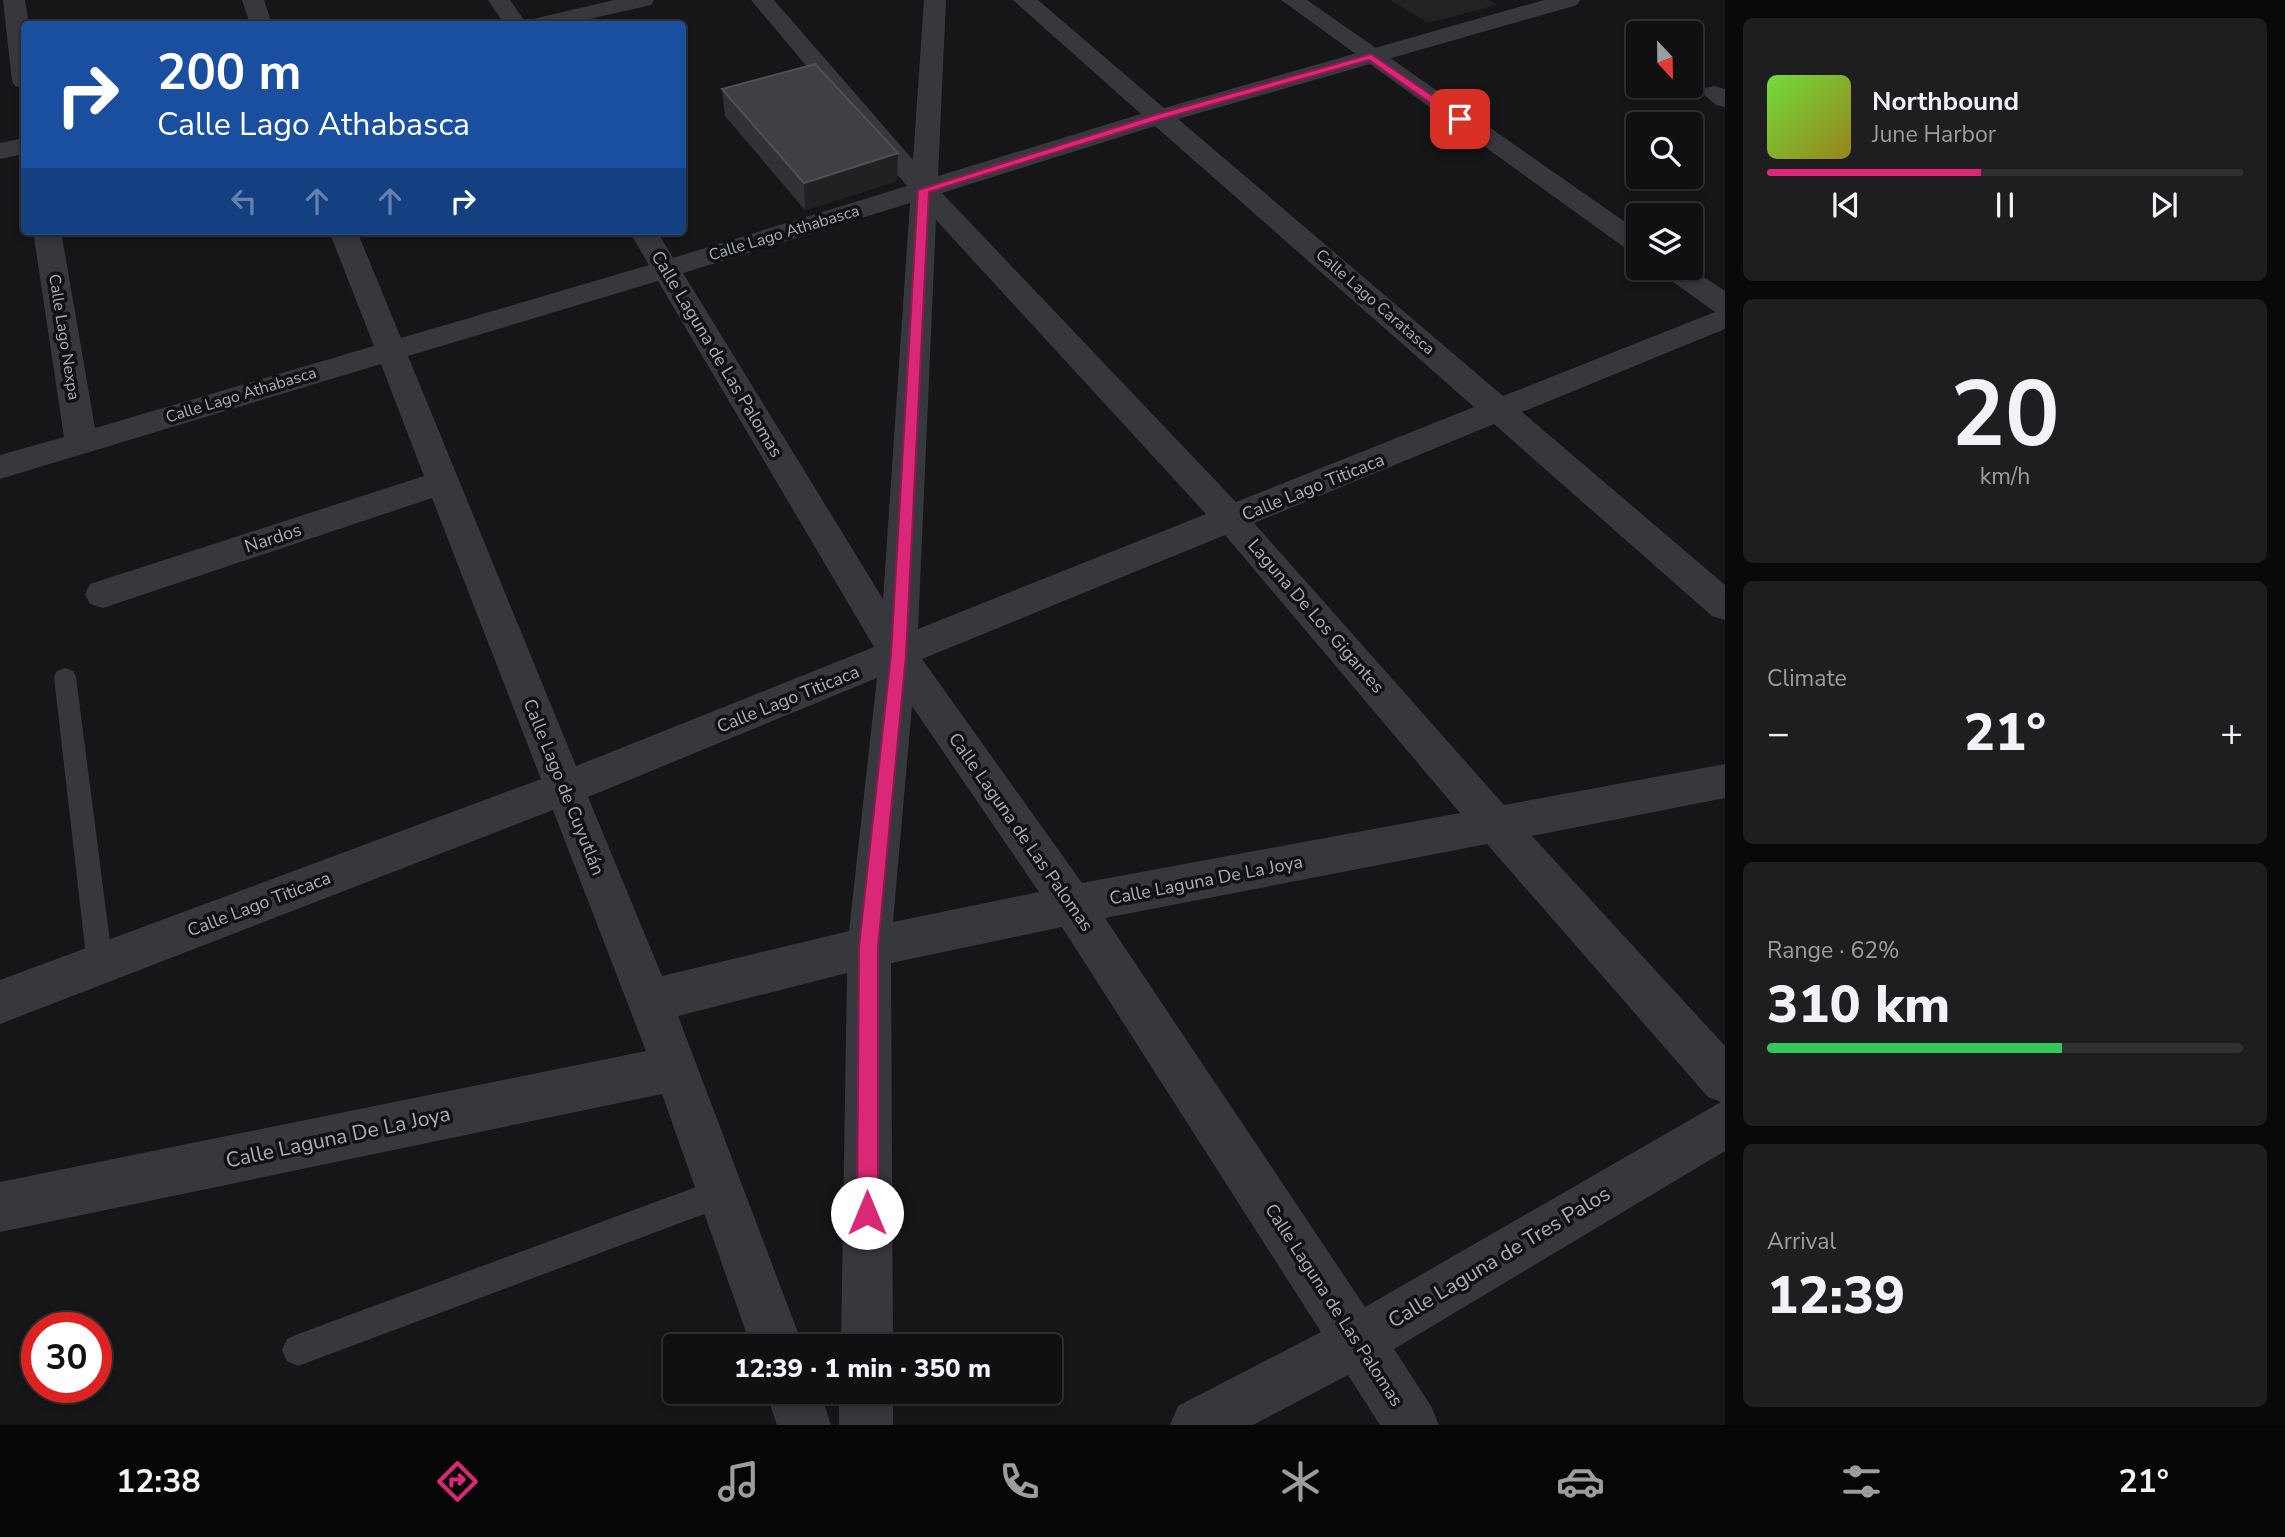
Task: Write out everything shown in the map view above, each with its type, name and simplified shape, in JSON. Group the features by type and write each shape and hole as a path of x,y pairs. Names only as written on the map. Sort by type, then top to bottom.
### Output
{"street":[{"path":"14,0 21,57"},
{"path":"253,0 260,21"},
{"path":"499,0 513,21"},
{"path":"554,21 643,0"},
{"name":"Laguna De Los Gigantes","path":"762,0 924,190 1232,520 1496,825 1725,1080"},
{"path":"867,1334 869,947 898,655 935,0"},
{"name":"Calle Lago Caratasca","path":"1024,0 1162,116 1725,606"},
{"path":"1292,0 1626,236"},
{"name":"Calle Lago Athabasca","path":"0,467 667,269 1162,116 1371,57 1513,6 1569,0"},
{"path":"0,151 21,146"},
{"name":"Calle Lago Nexpa","path":"48,235 81,443"},
{"name":"Calle Lago de Cuyutlán","path":"345,235 393,350 676,1068 723,1192 772,1334"},
{"name":"Calle Laguna de Las Palomas","path":"646,235 898,655 1072,905 1412,1425"},
{"path":"1689,280 1725,305"},
{"name":"Calle Lago Titicaca","path":"0,1002 565,788 1725,318"},
{"name":"Nardos","path":"103,594 443,482"},
{"name":"Calle Laguna De La Joya","path":"649,1001 869,947 1072,905 1725,781"},
{"name":"Calle Laguna De La Joya","path":"0,1207 676,1068"},
{"name":"Calle Laguna de Tres Palos","path":"1197,1425 1358,1341 1725,1124"},
{"path":"797,1404 804,1425"},
{"path":"866,1404 866,1425"}],"lane":[{"path":"65,677 100,965"},
{"path":"298,1350 723,1192"}],"shaded area":[{"path":"1390,0 1490,0 1497,5 1428,23"}],"building":[{"path":"815,64 898,153 804,183 722,89"}],"route":[{"path":"867,1213 869,947 898,655 924,190 1162,116 1371,57 1460,119"}]}
